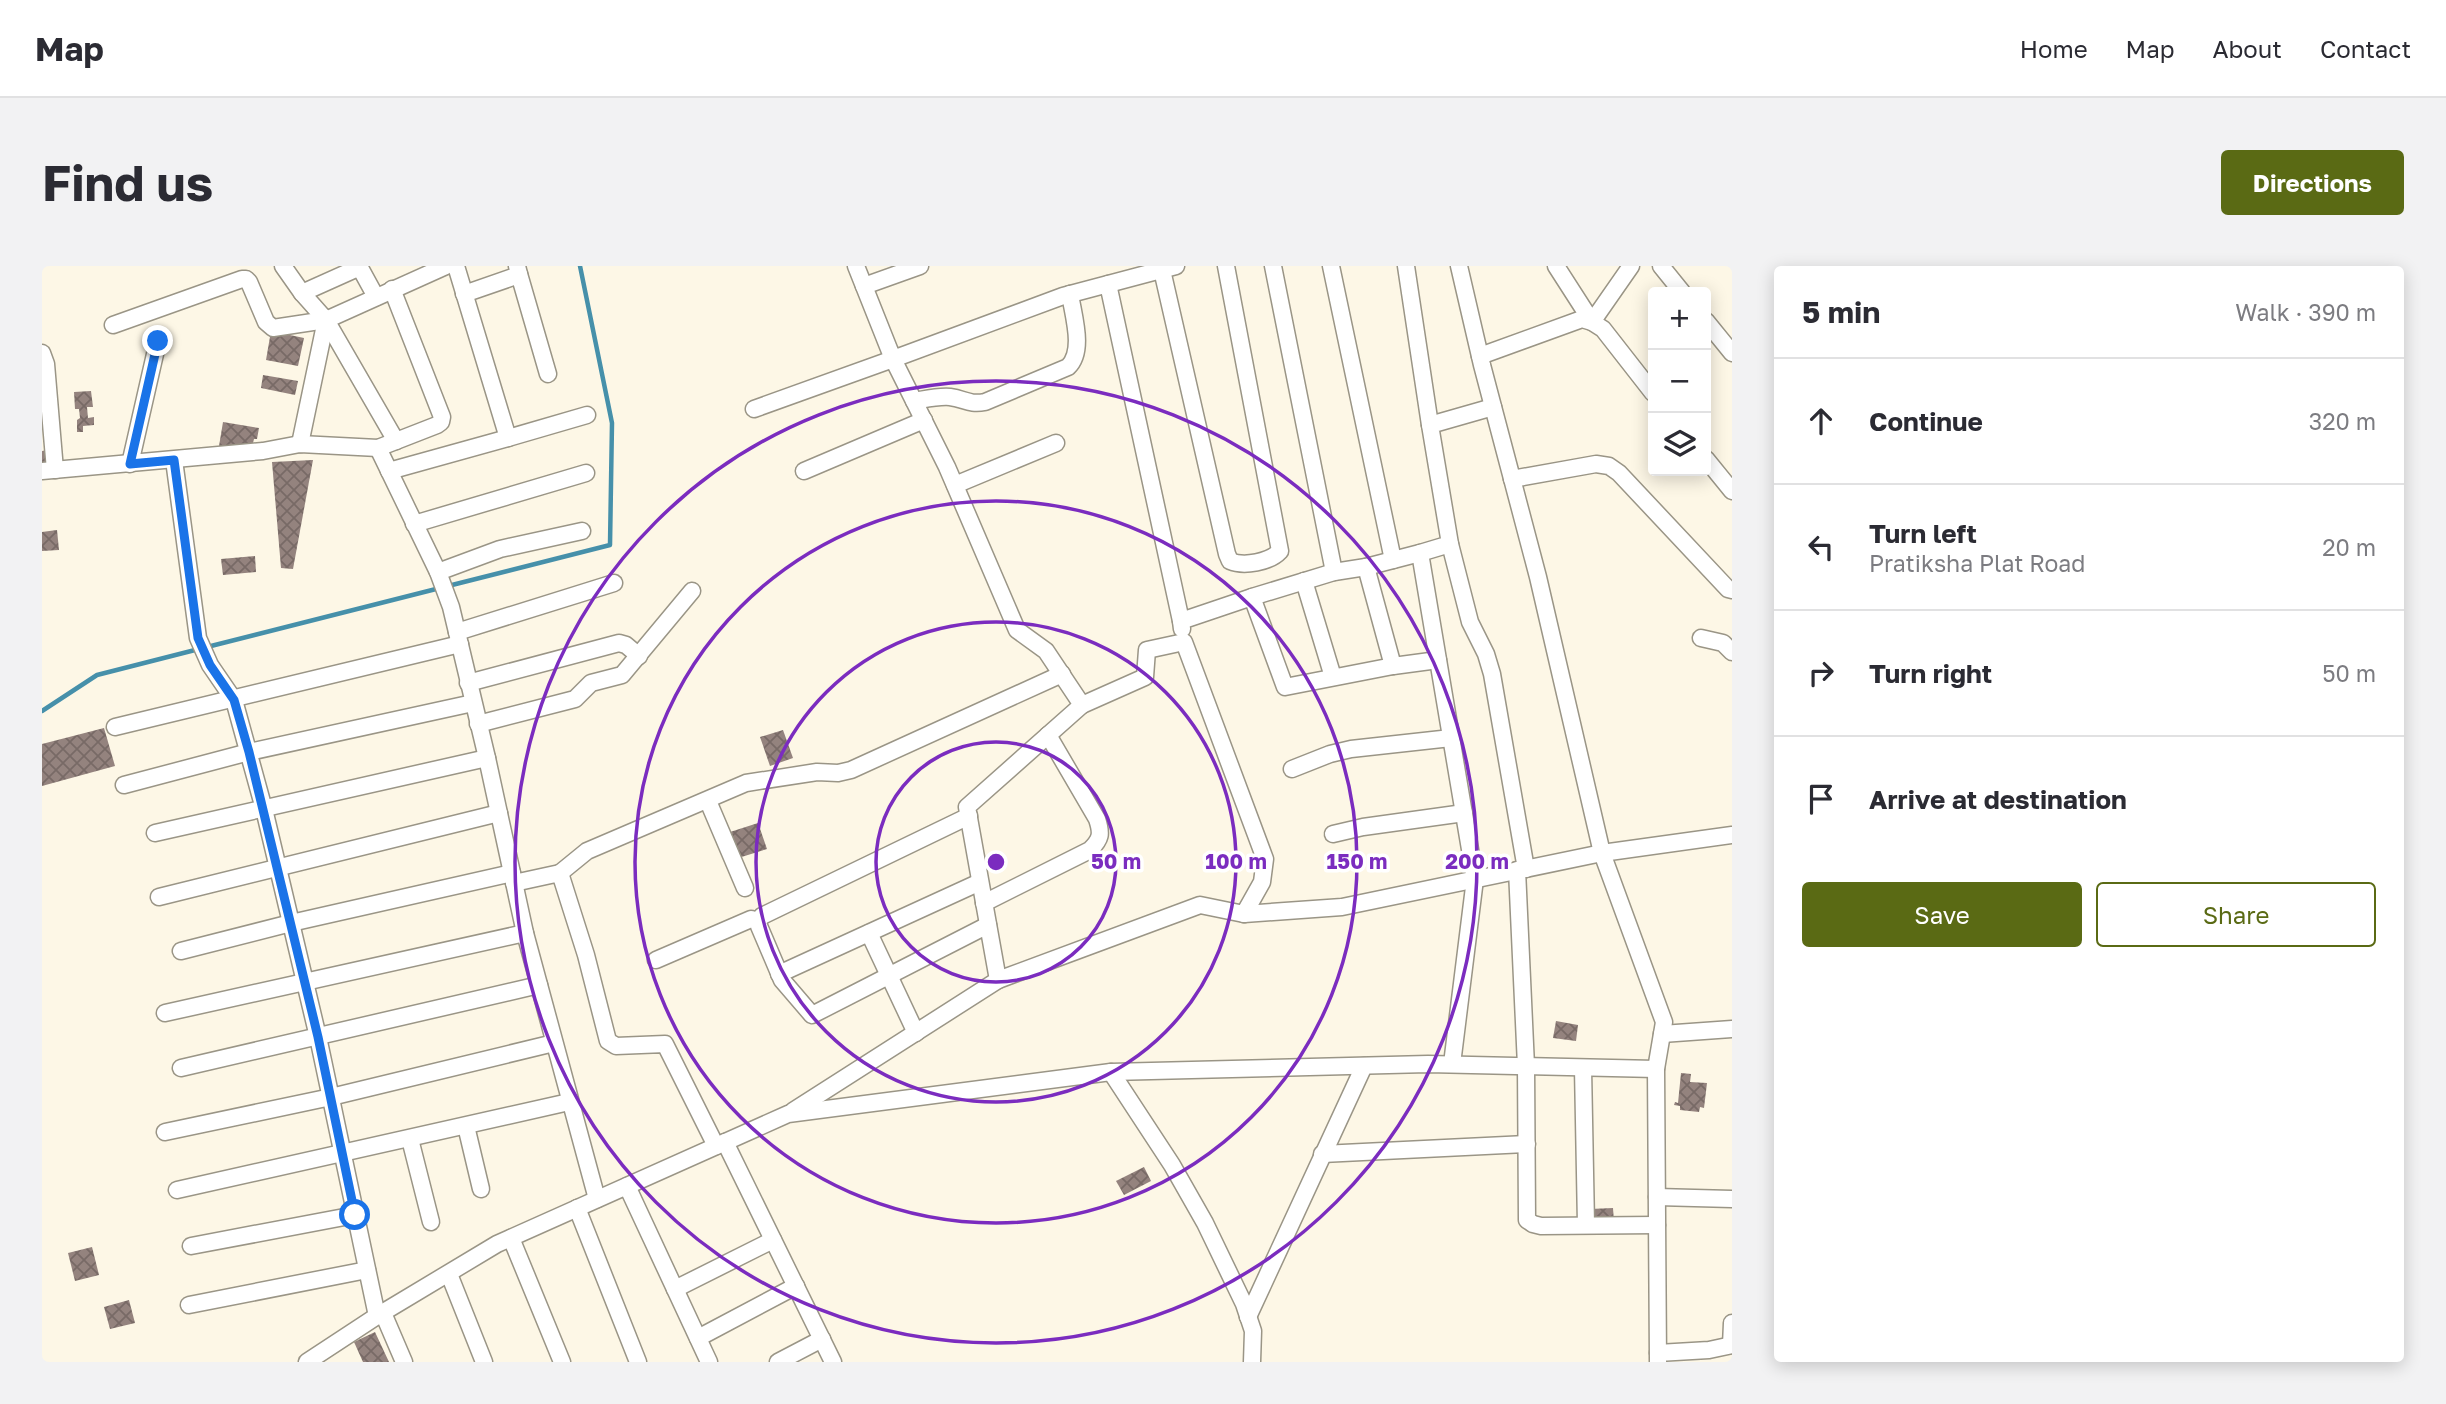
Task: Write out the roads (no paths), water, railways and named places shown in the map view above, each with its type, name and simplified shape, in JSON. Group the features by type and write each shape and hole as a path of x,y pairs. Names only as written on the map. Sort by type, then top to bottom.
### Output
{"street":[{"path":"283,266 326,320 396,441"},
{"path":"113,325 246,279 265,322 273,328 326,320 446,266"},
{"path":"456,266 508,438"},
{"path":"856,266 893,359 955,485 1017,630 1046,651 1082,705"},
{"path":"864,286 920,266"},
{"path":"754,410 1070,294 1169,268 1227,554 1230,561 1238,565 1274,558 1280,551 1226,266"},
{"path":"1273,266 1334,572"},
{"path":"1331,266 1393,560"},
{"path":"1405,266 1450,544 1470,622 1486,654 1492,674 1521,869 1527,1220 1541,1226 1657,1225"},
{"path":"1460,266 1480,356 1538,577 1602,853 1664,1021 1656,1069 1658,1358 1732,1345 1732,1323"},
{"path":"1556,266 1592,322"},
{"path":"1592,322 1631,266"},
{"path":"1661,266 1678,287"},
{"path":"302,293 359,267 376,297"},
{"path":"464,294 518,270 548,374"},
{"path":"1108,284 1184,642 1265,859 1262,882 1244,914"},
{"path":"42,353 46,364 49,471 263,451 300,444 378,448 437,425 442,416 392,289"},
{"path":"914,401 952,397 973,404 985,402 1068,367 1075,360 1077,349 1070,294"},
{"path":"1480,356 1581,319 1592,322 1603,330 1648,387"},
{"path":"300,444 326,320"},
{"path":"1711,327 1732,354"},
{"path":"130,464 158,341"},
{"path":"1430,425 1493,407"},
{"path":"389,471 586,415"},
{"path":"804,471 924,420"},
{"path":"955,485 1056,443"},
{"path":"378,448 440,577 451,607 487,758 524,933 597,1199"},
{"path":"174,460 198,638 210,665 234,700 249,752 292,923 367,1269 380,1314 404,1362"},
{"path":"1512,479 1597,464 1609,466 1619,473 1728,589 1732,590"},
{"path":"1711,464 1732,491"},
{"path":"414,524 586,473"},
{"path":"440,577 506,548 582,531"},
{"path":"1181,621 1334,572 1393,560 1450,544"},
{"path":"1420,553 1475,879 1452,1064"},
{"path":"1366,566 1392,666"},
{"path":"1304,581 1333,677"},
{"path":"116,727 234,700 458,638 614,583"},
{"path":"478,724 575,699 591,683 622,675 692,591"},
{"path":"1252,597 1285,687 1438,660"},
{"path":"1701,638 1723,643 1732,652"},
{"path":"998,980 967,807 1082,705 1145,677 1147,650 1184,642"},
{"path":"468,683 619,643 626,645 639,656"},
{"path":"181,951 292,923 513,878 560,873 587,851 754,781 851,770 1062,674"},
{"path":"124,785 249,752 473,704"},
{"path":"984,903 1090,850 1100,839 1101,830 1097,819 1048,735"},
{"path":"1292,769 1351,749 1451,738"},
{"path":"155,833 487,758"},
{"path":"708,801 745,888"},
{"path":"159,897 499,813"},
{"path":"1333,834 1373,825 1464,813"},
{"path":"758,921 762,916 968,816"},
{"path":"307,1362 496,1244 788,1114 998,980 1200,905 1244,914 1342,907 1602,853 1732,835"},
{"path":"560,873 586,955 608,1041 616,1046 665,1044 774,1240 833,1362"},
{"path":"779,974 981,882"},
{"path":"656,960 751,919 758,921"},
{"path":"758,921 785,985 812,1015 988,925"},
{"path":"165,1013 524,933"},
{"path":"869,933 916,1033"},
{"path":"181,1068 539,985"},
{"path":"1662,1034 1732,1029"},
{"path":"165,1132 331,1097 554,1043"},
{"path":"788,1114 1111,1072 1452,1064 1656,1069"},
{"path":"1248,1317 1364,1066"},
{"path":"1583,1068 1586,1226"},
{"path":"1111,1072 1172,1165 1205,1223 1244,1304 1253,1331 1252,1362"},
{"path":"177,1190 569,1102"},
{"path":"466,1126 481,1189"},
{"path":"410,1139 431,1222"},
{"path":"1322,1154 1527,1144"},
{"path":"627,1186 709,1362"},
{"path":"1657,1197 1732,1199"},
{"path":"577,1208 638,1362"},
{"path":"191,1246 355,1215"},
{"path":"511,1238 562,1362"},
{"path":"675,1289 774,1240"},
{"path":"189,1306 367,1269"},
{"path":"449,1275 484,1362"},
{"path":"698,1338 796,1286"},
{"path":"778,1362 822,1339"}],"waterway":[{"path":"448,586 610,545 612,423 580,266"},
{"path":"207,647 440,588"},
{"path":"42,711 97,675 199,649"}]}
